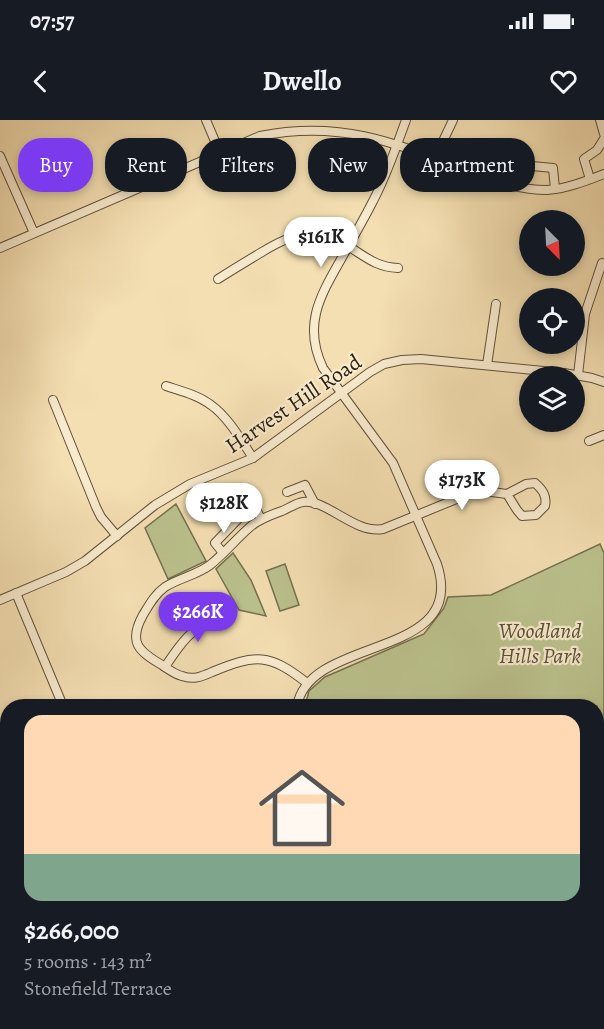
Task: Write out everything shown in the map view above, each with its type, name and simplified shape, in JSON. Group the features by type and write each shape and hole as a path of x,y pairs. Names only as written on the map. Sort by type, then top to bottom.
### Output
{"street":[{"path":"206,120 214,138"},
{"path":"299,699 307,683 317,674 417,629 431,617 441,591 440,573 417,515 388,455 340,393 319,360 313,334 316,309 321,295 381,184 406,120"},
{"path":"444,138 453,120"},
{"path":"600,120 604,134"},
{"path":"257,138 269,133 306,126 343,126 368,132 400,144"},
{"path":"590,179 584,159 602,144 604,139"},
{"path":"0,156 34,233"},
{"path":"0,248 199,162"},
{"path":"535,166 553,168 555,189"},
{"path":"535,188 555,189 604,174"},
{"path":"218,279 278,242 294,235 316,233 348,246 384,267 398,268"},
{"path":"579,366 585,314 602,263"},
{"path":"487,365 496,304"},
{"name":"Harvest Hill Road","path":"0,600 66,572 85,561 173,493 252,458 369,372 384,364 421,358 519,369"},
{"name":"Harvest Hill Road","path":"585,377 604,382"},
{"path":"166,386 202,399 211,405 238,436 252,458"},
{"path":"53,400 96,507 101,517 117,536"},
{"path":"589,441 604,435"},
{"path":"307,683 278,663 269,660 245,660 198,678 183,677 145,656 135,635 136,628 148,606 160,591 178,580 205,569 261,519 302,502 315,504 371,530 383,530 471,493 484,491 507,494 526,484 535,483 545,494 545,506 536,515 522,516 507,494"},
{"path":"287,492 305,485 315,504"},
{"path":"223,553 215,543 243,514 256,508 261,519"},
{"path":"16,593 60,699"},
{"path":"165,667 190,632 227,615"}],"green space":[{"path":"176,504 206,561 168,579 145,528"},
{"name":"Woodland Hills Park","path":"600,544 604,553 604,699 307,699 309,691 325,677 424,634 444,608 448,597 491,595"},
{"path":"233,553 251,580 266,616 239,610 216,569"},
{"path":"285,564 299,605 280,611 266,571"}]}
